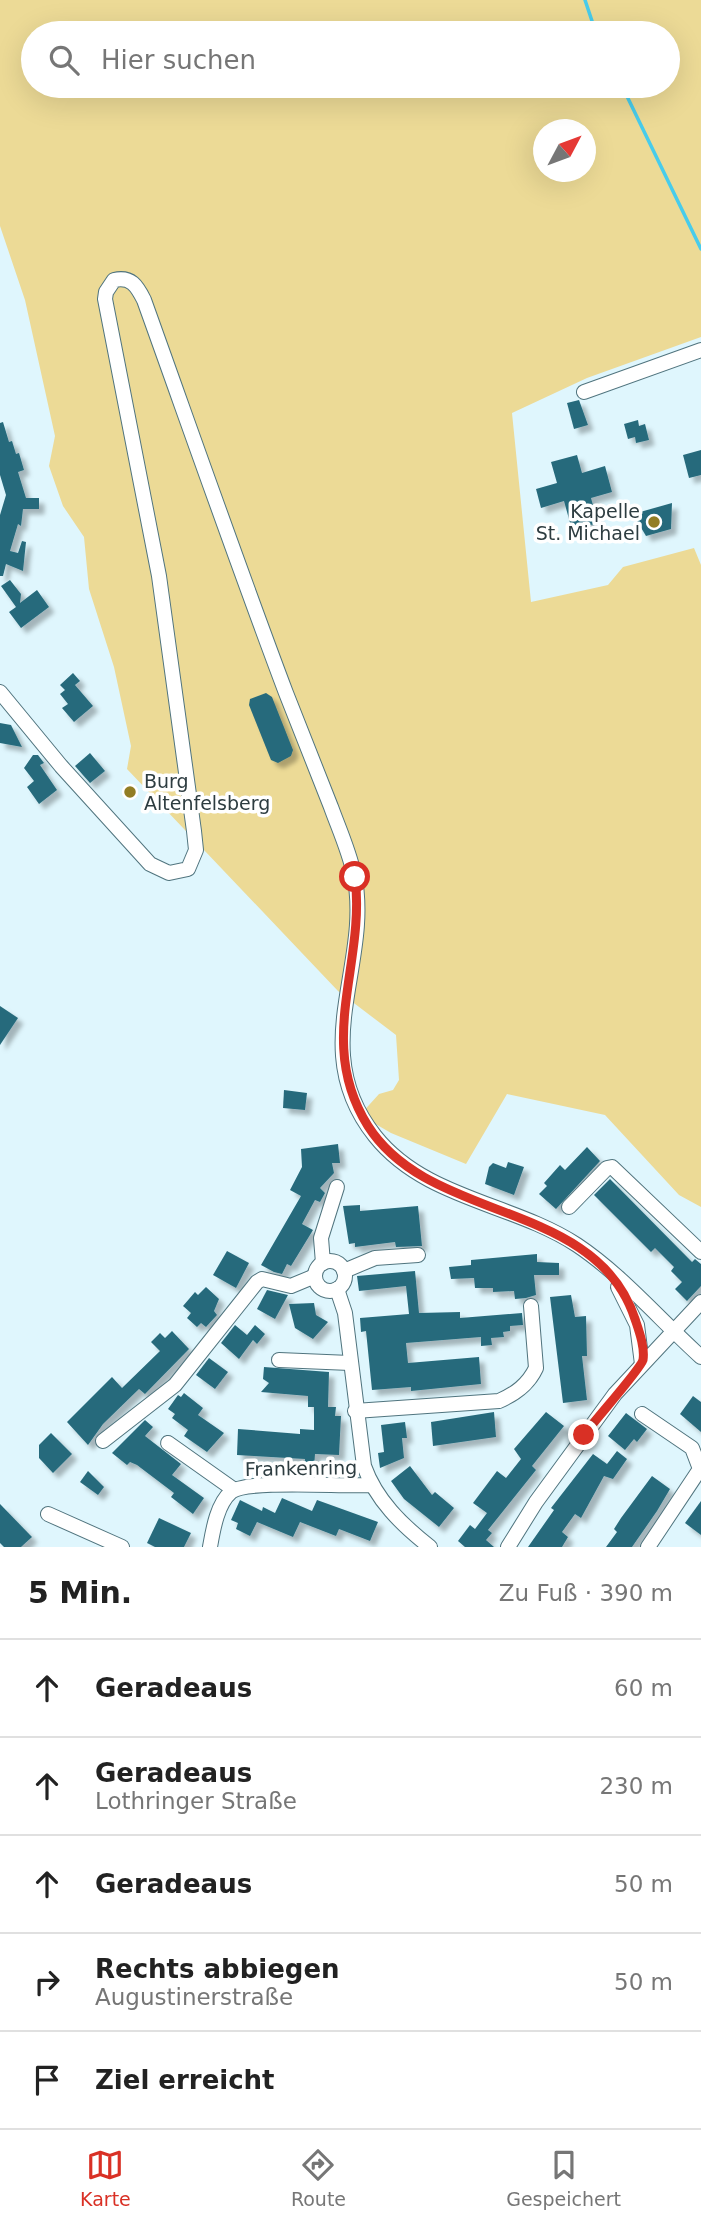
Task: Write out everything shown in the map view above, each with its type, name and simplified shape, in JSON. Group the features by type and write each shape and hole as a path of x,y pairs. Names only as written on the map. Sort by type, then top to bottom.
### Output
{"street":[{"path":"0,692 103,813 159,870 180,873 194,862 194,831 159,576 105,299 109,285 121,278 134,282 144,300 285,691 350,857 358,898 358,921 341,1025 344,1065 357,1105 376,1137 421,1174 485,1205 559,1235 608,1271 701,1357"},
{"path":"584,392 701,351"},
{"path":"569,1207 607,1168 612,1167 701,1252"},
{"path":"103,1441 175,1385 257,1282 262,1279 291,1286 315,1276 323,1263 321,1238 337,1187"},
{"path":"344,1271 366,1260 418,1255"},
{"path":"323,1263 335,1262 344,1271 345,1278 337,1289"},
{"path":"608,1271 633,1311 642,1346 642,1364"},
{"path":"315,1276 322,1289 337,1289"},
{"path":"337,1289 345,1313 359,1451 370,1485 399,1519 430,1547"},
{"path":"508,1547 584,1435 642,1364 701,1302"},
{"path":"355,1411 499,1401 513,1395 532,1377 536,1368 531,1306"},
{"path":"279,1360 350,1363"},
{"path":"642,1414 692,1448 700,1469 648,1547"},
{"name":"Frankenring","path":"168,1443 233,1489"},
{"name":"Frankenring","path":"209,1547 225,1497 233,1489 263,1485 370,1485"},
{"path":"48,1514 122,1547"}],"shaded area":[{"path":"0,0 701,0 701,337 587,378 512,413 531,602 608,585 623,567 694,548 701,565 701,1207 679,1195 605,1115 507,1094 466,1164 391,1133 360,1115 379,1094 393,1090 399,1080 396,1035 338,991 127,769 131,746 114,667 89,589 84,537 63,506 49,466 55,436 25,300 0,226"}],"building":[{"path":"579,400 588,425 574,429 567,403"},
{"path":"638,420 639,426 645,424 649,440 636,443 635,437 628,439 624,424"},
{"path":"3,422 9,442 12,441 16,454 19,453 24,470 18,472 26,498 39,498 39,509 23,509 21,526 18,524 10,551 18,553 22,541 26,542 23,571 6,564 3,576 0,576 0,515 6,495 0,475 0,423"},
{"path":"701,450 701,475 689,478 683,455"},
{"path":"577,455 582,473 605,466 612,492 591,498 598,523 572,530 564,501 541,508 536,489 557,483 551,462"},
{"name":"Kapelle St. Michael","path":"672,503 671,529 646,536 633,514"},
{"path":"10,580 21,594 20,603 37,590 49,607 21,628 9,612 16,607 1,586"},
{"path":"73,673 80,681 75,685 93,706 74,722 62,708 68,704 60,694 65,690 60,685"},
{"path":"266,693 272,697 293,750 291,756 278,763 271,760 249,705 250,699"},
{"path":"0,723 11,725 22,747 0,743"},
{"path":"90,753 105,771 90,783 75,766"},
{"path":"33,755 38,755 44,763 40,765 57,790 39,804 27,787 34,781 24,768"},
{"path":"0,1006 18,1018 0,1045"},
{"path":"284,1090 307,1093 305,1110 283,1108"},
{"path":"338,1144 340,1163 332,1163 334,1173 320,1188 325,1193 320,1202 315,1200 302,1224 313,1230 291,1266 287,1264 282,1274 261,1265 301,1196 290,1190 302,1167 301,1149"},
{"path":"587,1147 600,1161 556,1209 539,1194 547,1186 544,1183 560,1165 565,1170"},
{"path":"508,1162 524,1167 514,1195 485,1184 489,1167 493,1163 506,1168"},
{"path":"610,1179 692,1262 695,1259 701,1264 701,1286 687,1301 675,1289 682,1282 671,1271 674,1267 655,1248 651,1252 594,1195"},
{"path":"360,1205 360,1211 418,1206 422,1246 396,1247 395,1242 355,1247 355,1243 349,1244 343,1206"},
{"path":"227,1251 249,1263 236,1288 213,1275"},
{"path":"537,1254 537,1262 559,1263 559,1275 534,1275 536,1295 526,1298 515,1299 514,1291 493,1292 493,1288 475,1288 474,1278 451,1279 449,1267 471,1265 471,1260"},
{"path":"415,1271 419,1313 460,1312 460,1318 522,1313 523,1325 510,1326 510,1331 503,1332 504,1337 491,1338 492,1345 481,1346 481,1337 406,1343 408,1363 479,1357 481,1384 411,1391 411,1387 372,1390 366,1331 361,1332 360,1318 409,1314 406,1286 359,1291 357,1276"},
{"path":"206,1287 219,1299 214,1311 217,1315 206,1327 201,1323 197,1327 187,1318 191,1313 183,1306 195,1292 198,1295"},
{"path":"267,1290 288,1295 275,1319 257,1309"},
{"path":"571,1295 575,1317 586,1316 587,1356 582,1356 587,1400 563,1403 550,1297"},
{"path":"314,1303 316,1315 328,1322 313,1339 295,1328 289,1304"},
{"path":"235,1325 247,1335 255,1325 265,1334 257,1344 253,1340 239,1359 221,1343"},
{"path":"172,1331 189,1349 145,1394 139,1389 103,1424 88,1445 67,1422 112,1377 122,1388 160,1351 151,1342 160,1333 165,1338"},
{"path":"209,1358 228,1372 215,1389 196,1375"},
{"path":"264,1367 329,1372 328,1407 336,1407 335,1416 341,1416 339,1455 315,1454 314,1468 304,1468 305,1459 237,1455 238,1429 300,1434 300,1429 314,1430 314,1407 308,1407 308,1396 261,1392 269,1383 263,1379"},
{"path":"184,1393 203,1408 198,1415 224,1433 207,1452 184,1436 188,1430 172,1418 175,1414 168,1409 178,1395 181,1397"},
{"path":"693,1396 701,1402 701,1432 680,1414"},
{"path":"494,1412 496,1437 433,1446 431,1422"},
{"path":"546,1412 564,1426 532,1466 536,1470 488,1530 492,1533 486,1540 494,1547 465,1547 458,1541 470,1525 475,1529 487,1513 473,1503 497,1471 506,1478 521,1459 514,1449"},
{"path":"626,1413 647,1429 637,1442 634,1439 625,1450 608,1436"},
{"path":"145,1420 153,1427 145,1436 181,1464 172,1475 204,1498 193,1514 171,1497 174,1493 137,1465 130,1462 127,1465 112,1453"},
{"path":"405,1422 407,1438 402,1438 404,1458 380,1468 378,1453 384,1452 381,1425"},
{"path":"51,1433 72,1454 53,1473 39,1458 39,1445"},
{"path":"617,1451 627,1459 613,1479 604,1476 581,1518 575,1514 562,1532 568,1537 562,1547 528,1547 554,1510 551,1508 593,1454 607,1464"},
{"path":"410,1466 432,1495 435,1492 454,1508 439,1527 404,1499 391,1481"},
{"path":"88,1471 104,1487 98,1495 80,1482"},
{"path":"652,1476 670,1489 657,1511 632,1547 606,1547 617,1532 614,1529 621,1518"},
{"path":"282,1498 312,1511 317,1500 378,1522 370,1541 339,1529 336,1536 300,1522 293,1537 257,1522 250,1536 236,1529 238,1523 231,1520 240,1500 262,1511 263,1507 275,1513"},
{"path":"701,1501 701,1535 685,1523"},
{"path":"0,1504 32,1537 21,1547 4,1547 0,1543"},
{"path":"159,1518 191,1533 184,1547 155,1547 147,1543"}],"waterway":[{"path":"585,0 592,21"},
{"path":"628,98 701,249"}],"place":[{"name":"Kapelle St. Michael","path":"654,522"},
{"name":"Burg Altenfelsberg","path":"130,792"}],"route":[{"path":"355,877 358,921 341,1025 348,1082 367,1124 391,1153 421,1174 578,1246 608,1271 633,1311 642,1346 642,1364 584,1435"}]}
